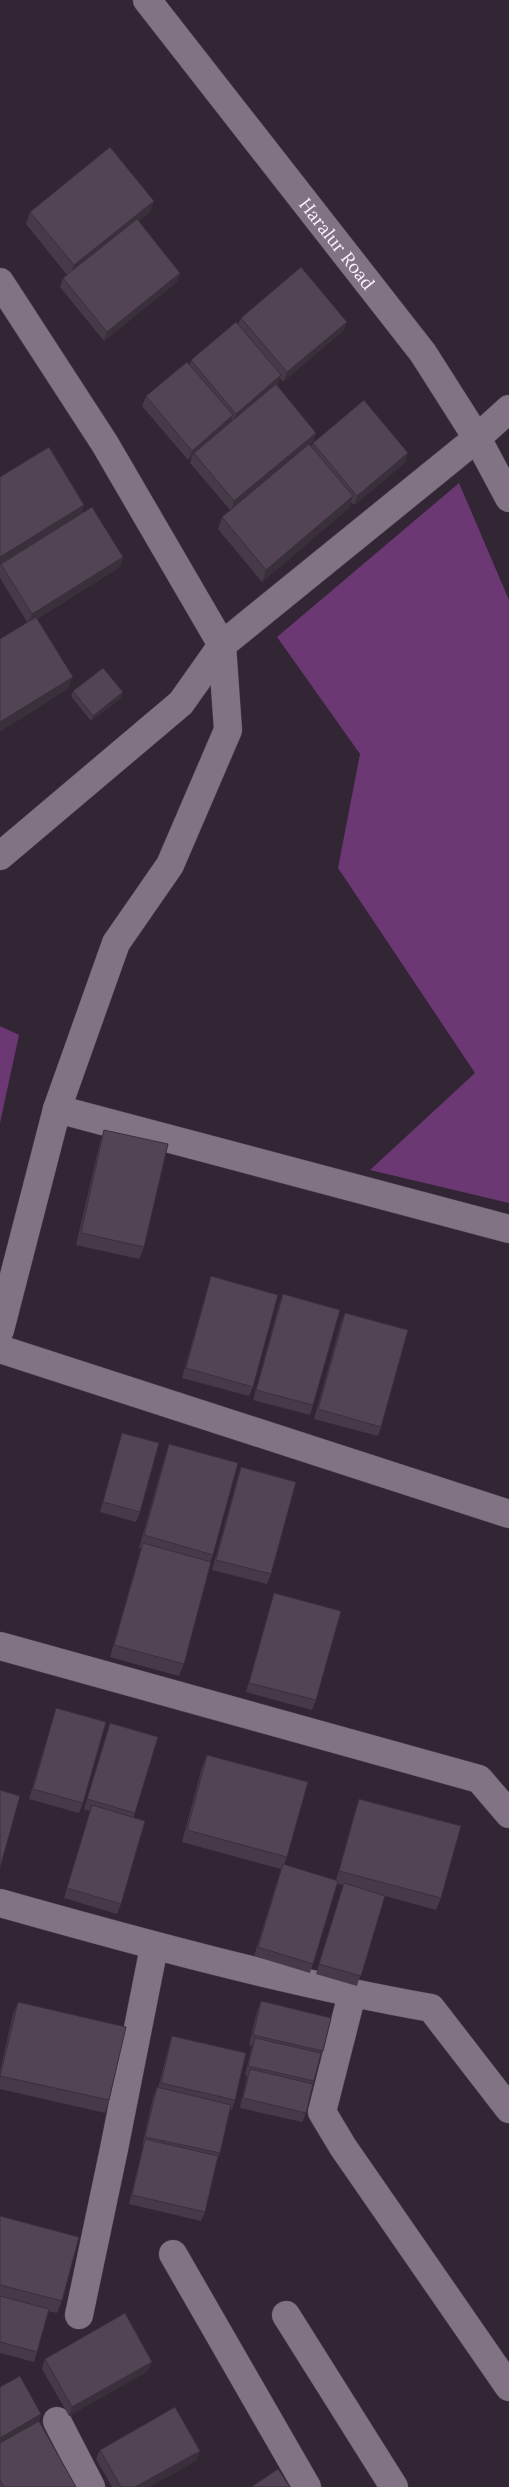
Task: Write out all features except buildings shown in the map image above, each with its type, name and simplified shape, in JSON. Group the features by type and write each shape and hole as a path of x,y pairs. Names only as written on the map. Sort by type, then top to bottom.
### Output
{"street":[{"name":"Haralur Road","path":"147,0 423,353 478,438 509,498"},
{"path":"0,282 106,444 222,645 228,730 170,865 116,942 57,1109 0,1330"},
{"path":"0,856 181,703 222,645 478,438 509,409"},
{"path":"57,1109 509,1229"},
{"path":"0,1349 509,1514"},
{"path":"0,1646 479,1779 509,1814"},
{"path":"0,1903 154,1947 352,1994 430,2008 509,2109"},
{"path":"79,2315 154,1947"},
{"path":"352,1994 322,2112 343,2147 509,2386"},
{"path":"173,2254 307,2487"},
{"path":"286,2315 394,2487"},
{"path":"56,2421 91,2487"}],"shaded area":[{"path":"459,483 509,600 509,1203 370,1170 475,1073 338,868 360,754 277,637"},
{"path":"0,1026 19,1035 0,1123"}]}
